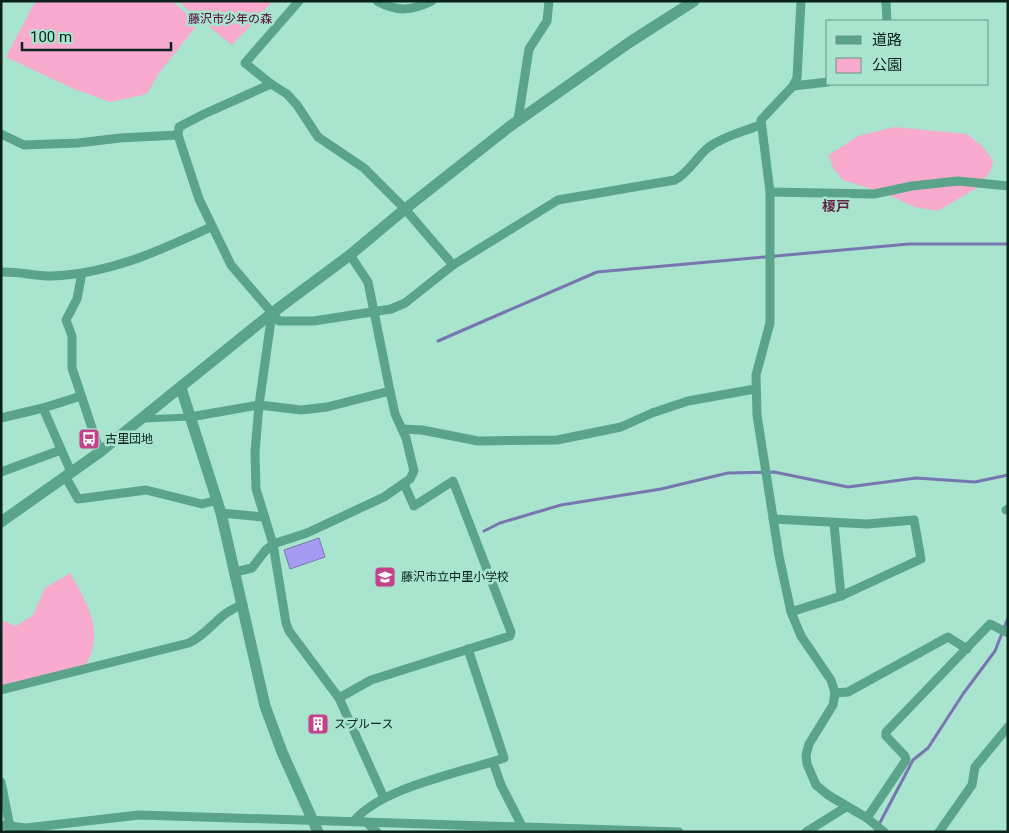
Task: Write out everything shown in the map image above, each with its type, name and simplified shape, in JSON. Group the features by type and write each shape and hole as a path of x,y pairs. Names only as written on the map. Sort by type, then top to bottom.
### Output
{"street":[{"path":"299,1 245,63 287,94 298,105 318,137 364,168 405,209 453,265"},
{"path":"377,1 401,10 411,10 432,1"},
{"path":"518,120 529,49 547,21 549,1"},
{"path":"1,522 100,452 272,313 350,255 518,120 630,42 694,1"},
{"path":"802,1 799,70 793,86 765,113 760,126 770,192 769,332 758,361 755,389 773,519 791,612 801,636 831,680 835,694 833,705 809,744 806,754 807,764 816,785 881,829"},
{"path":"886,1 887,20"},
{"path":"793,86 826,82"},
{"path":"271,84 179,127 178,135 188,170 211,227 232,265 279,321 292,322 375,313 405,303 453,265 558,200 663,184 675,180 684,176 708,148 718,141 760,126"},
{"path":"1,134 24,144 78,143 120,138 178,135"},
{"path":"770,192 874,194 912,186 958,181 1008,186"},
{"path":"1,272 29,276 82,274 113,268 149,255 211,227"},
{"path":"236,572 252,568 273,544 307,533 384,497 410,479 414,471 402,429 395,414 368,282 350,255"},
{"path":"82,274 77,299 66,320 72,336 72,368 100,452"},
{"path":"272,313 259,406 255,452 256,489 273,544 289,631 339,698 384,798"},
{"path":"181,388 221,513 236,572 256,672 265,706 282,752 318,832"},
{"path":"402,429 422,430 464,440 558,440 621,427 652,413 688,401 755,389"},
{"path":"142,419 190,417 259,406 301,410 328,407 390,391"},
{"path":"1,418 81,396"},
{"path":"43,408 61,450 78,499 146,490 202,504 217,500"},
{"path":"1,472 61,450"},
{"path":"339,698 371,680 510,636 511,632 453,481 414,506 404,484"},
{"path":"221,513 264,517"},
{"path":"773,519 834,524 867,524 914,520 921,559 841,596 791,612"},
{"path":"834,524 841,596"},
{"path":"1,690 189,643 204,635 228,610 243,604"},
{"path":"867,818 906,760 886,736 886,732 990,624 1008,633"},
{"path":"835,694 848,692 948,636 967,649"},
{"path":"354,821 367,807 384,798 504,758 468,649"},
{"path":"939,832 972,785 976,767 1008,727"},
{"path":"493,762 501,785 522,826"},
{"path":"1,782 7,828 26,828 133,816 679,832"},
{"path":"806,832 846,807"},
{"path":"366,822 377,832"}],"green space":[{"path":"34,1 172,1 198,24 159,73 147,94 110,102 74,89 6,57"},
{"name":"藤沢市少年の森","path":"177,1 273,1 232,45"},
{"path":"894,127 967,134 983,147 993,161 991,170 978,187 938,211 914,207 887,194 843,180 833,168 829,155 858,136"},
{"path":"70,573 89,609 94,633 89,658 82,671 8,687 1,685 1,620 16,626 33,615 45,588"}],"shaded area":[{"path":"319,538 325,557 290,569 284,550"}],"waterway":[{"path":"438,341 597,272 909,244 1008,244"},
{"path":"484,531 500,523 561,505 661,489 728,473 774,472 848,487 916,478 975,482 1008,475"},
{"path":"875,832 913,760 928,748 963,694 995,651 1008,618"}],"place":[{"name":"古里団地","path":"89,439"},
{"name":"藤沢市立中里小学校","path":"385,577"},
{"name":"スプルース","path":"318,724"}],"district":[{"name":"榎戸","path":"836,206"}]}
